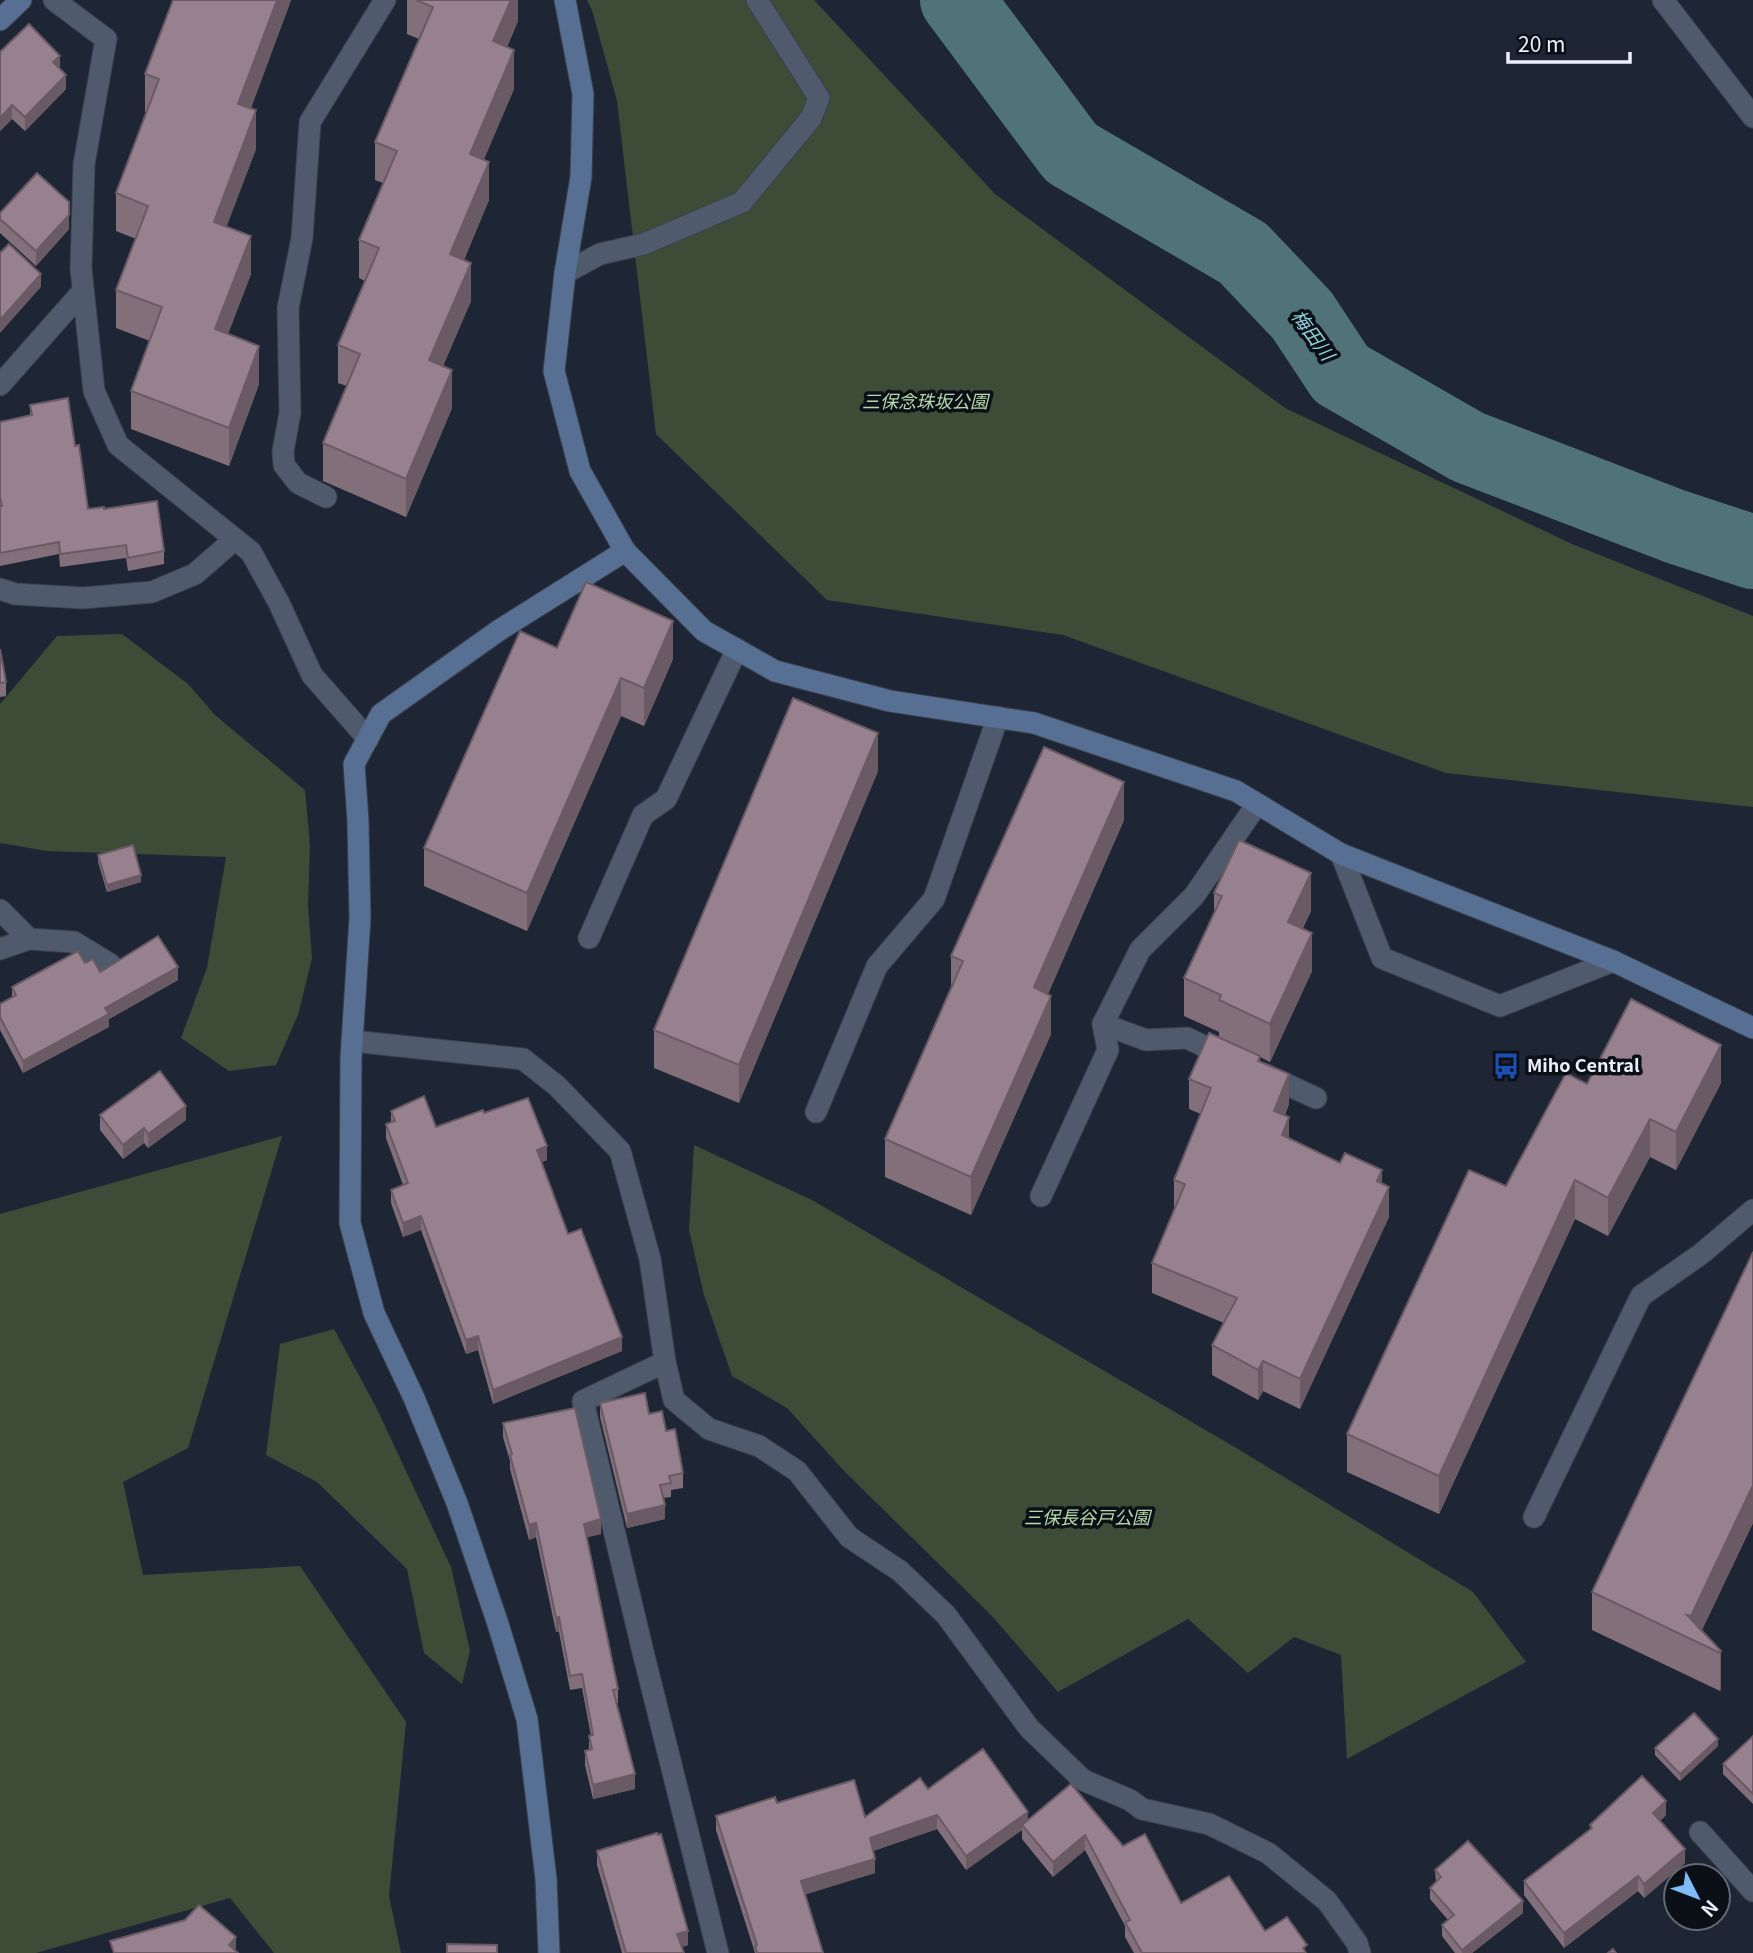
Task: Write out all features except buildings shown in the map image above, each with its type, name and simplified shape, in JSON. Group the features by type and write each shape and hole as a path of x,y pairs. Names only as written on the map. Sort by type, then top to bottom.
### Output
{"street":[{"path":"0,20 21,0"},
{"path":"326,497 298,482 284,465 283,451 290,413 288,309 302,238 310,122 385,0"},
{"path":"565,0 583,93 580,177 565,273 554,371 580,471 625,551 704,631 775,671 890,701 1034,723 1236,791 1341,854 1613,961 1753,1028"},
{"path":"565,273 600,254 644,244 742,202 811,118 819,98 757,0"},
{"path":"1662,0 1753,117"},
{"path":"63,6 106,39 84,164 80,269 94,391 118,445 251,552 279,603 312,675 368,739"},
{"path":"0,385 83,291"},
{"path":"0,589 15,594 83,598 152,592 195,574 235,539"},
{"path":"549,1953 546,1879 527,1719 457,1503 414,1398 374,1314 350,1223 352,1041 360,918 354,764 381,714 498,631 625,551"},
{"path":"589,937 643,815 666,799 737,649"},
{"path":"817,1112 877,966 934,900 998,717"},
{"path":"1041,1196 1108,1050 1103,1024 1140,950 1194,896 1257,804"},
{"path":"1341,854 1382,958 1500,1006 1613,961"},
{"path":"0,910 29,939"},
{"path":"0,949 29,939 74,942 110,964"},
{"path":"1103,1024 1146,1040 1187,1038 1316,1098"},
{"path":"352,1041 523,1059 557,1086 620,1151 650,1259 665,1362 674,1400 709,1429 759,1446 797,1471 849,1536 900,1571 946,1615 1029,1728 1083,1780 1130,1800 1142,1810 1209,1824 1268,1853 1327,1901 1357,1943 1360,1953"},
{"path":"1534,1517 1641,1296 1701,1254 1753,1210"},
{"path":"665,1362 583,1401 643,1656 718,1953"},
{"path":"1700,1832 1753,1891"}],"green space":[{"name":"三保念珠坂公園","path":"587,0 814,0 995,194 1285,408 1572,544 1753,616 1753,807 1446,773 1063,635 827,600 656,434 617,101"},
{"path":"122,634 188,684 215,715 305,790 310,845 308,906 312,958 298,1015 276,1065 229,1071 181,1038 207,968 226,857 47,851 0,843 0,704 57,636"},
{"path":"282,1136 188,1448 123,1482 143,1575 300,1566 406,1722 389,1896 401,1953 274,1953 230,1898 36,1953 0,1953 0,1214"},
{"name":"三保長谷戸公園","path":"694,1145 812,1200 1238,1449 1473,1592 1526,1662 1347,1759 1341,1655 1294,1637 1248,1673 1188,1619 1058,1692 992,1616 846,1473 787,1408 732,1376 704,1295 689,1230"},
{"path":"334,1329 376,1407 451,1567 470,1651 462,1684 424,1653 407,1569 317,1482 266,1455 280,1344"}],"waterway":[{"name":"梅田川","path":"957,0 1071,153 1243,253 1302,315 1341,374 1468,447 1674,526 1753,552"}],"place":[{"name":"Miho Central","path":"1506,1066"}]}
